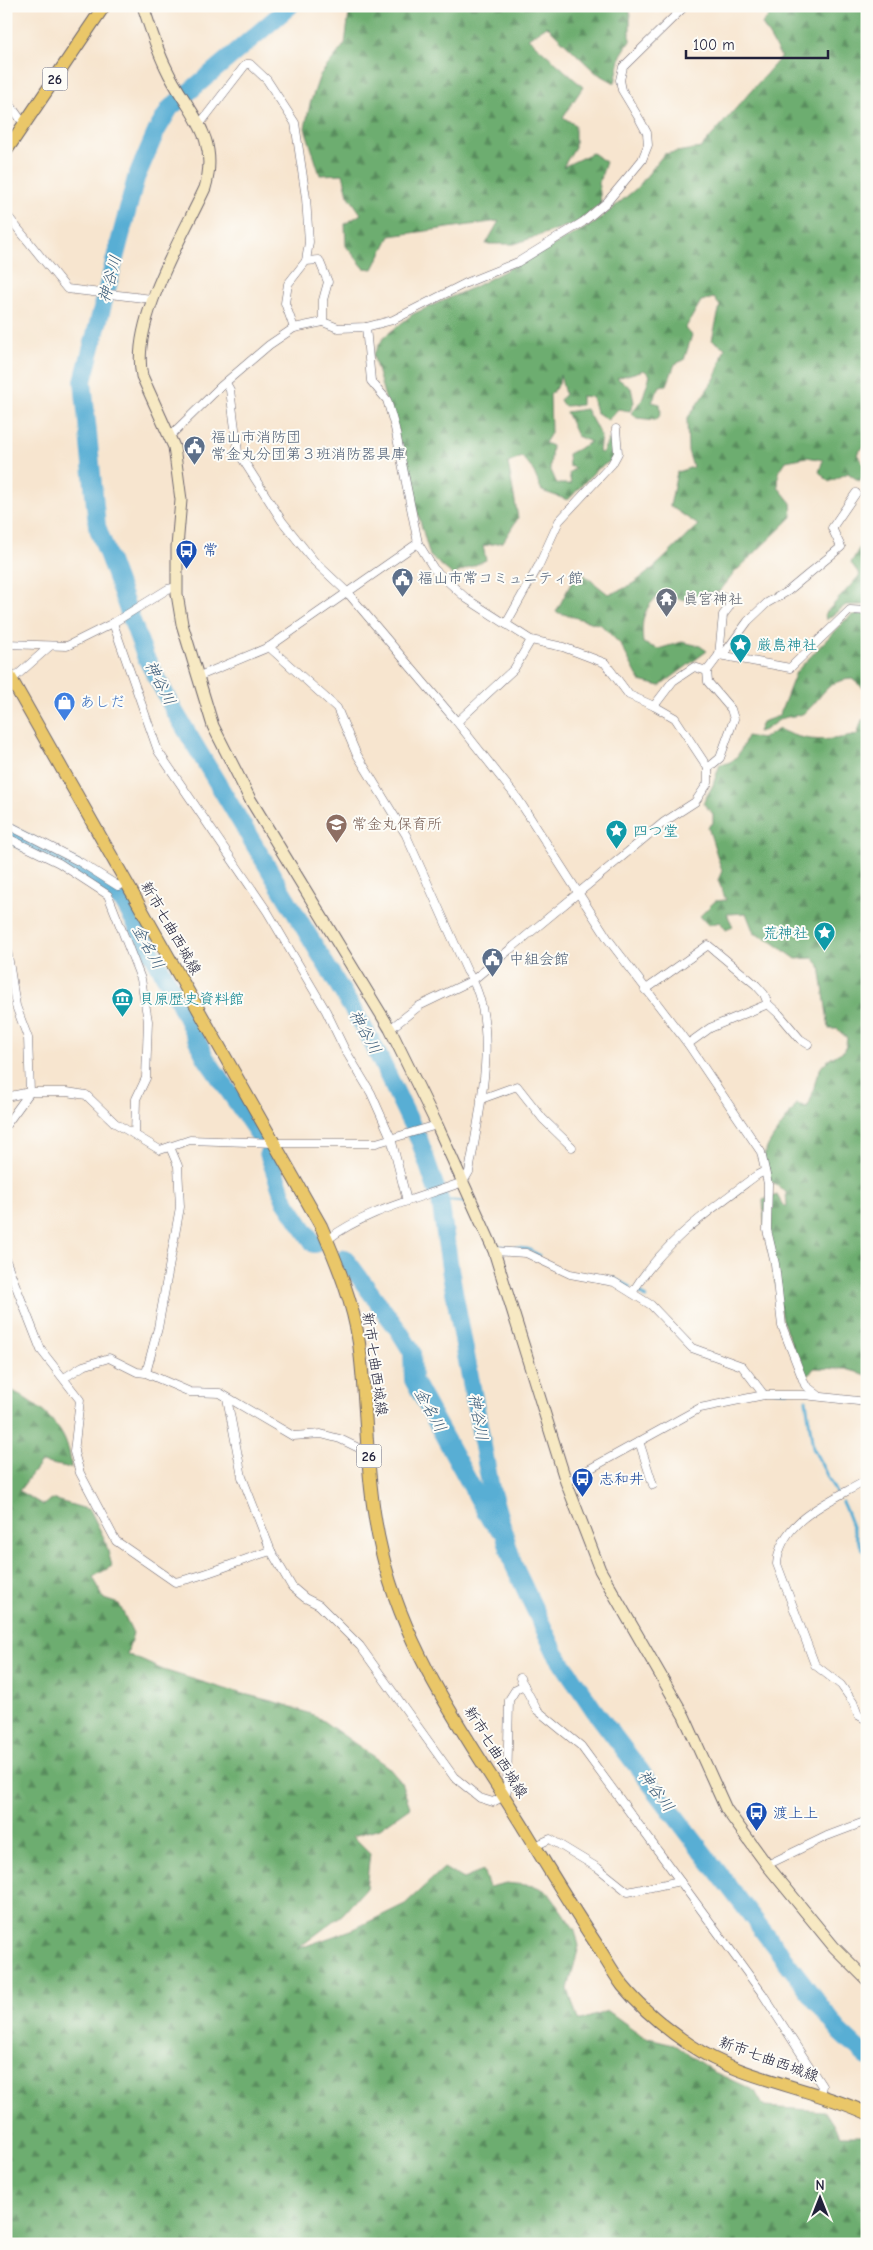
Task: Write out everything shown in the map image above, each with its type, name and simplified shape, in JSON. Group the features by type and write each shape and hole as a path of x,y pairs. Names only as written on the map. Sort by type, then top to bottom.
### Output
{"main road":[{"name":"26","path":"6,151 104,6"},
{"name":"新市七曲西城線","path":"8,679 275,1143 327,1240 351,1306 358,1339 373,1510 381,1552 417,1654 622,1984 644,2009 692,2046 723,2062 820,2094 867,2113"}],"street":[{"path":"143,6 166,69 194,112 208,146 209,177 152,299 141,340 140,365 142,376 174,447 181,500 177,587 182,624 213,726 250,799 390,1029 437,1124 461,1183 494,1252 566,1482 600,1570 684,1716 726,1809 767,1865 834,1947 867,1980"},
{"path":"170,436 269,345 294,328 324,322 338,328 366,327 393,320 466,283 518,262 583,222 607,202 642,160 648,145 647,133 622,90 620,80 623,67 685,6"},
{"path":"199,126 246,64 250,64 267,80 295,123 309,242 306,261 288,284 285,303 294,328"},
{"path":"6,99 24,124"},
{"path":"6,214 67,289 152,299"},
{"path":"306,261 319,260 328,282 323,300 324,322"},
{"path":"366,327 371,382 386,400 395,428 418,543 434,569 467,599 531,640 572,650 605,663 629,695 675,718 708,768 708,783 695,802 664,822 473,980 420,1006 390,1029"},
{"path":"226,383 230,390 238,452 282,521 314,561 347,592 518,799 578,895 645,990 688,1044 761,1152 768,1184 767,1230 775,1264 782,1326 805,1385 819,1396"},
{"path":"506,624 539,565 559,521 612,464 618,453 616,429"},
{"path":"708,768 720,758 734,719 731,709 708,682 708,671 719,655 726,651 748,621 767,602 788,591 842,547 832,528 856,493"},
{"path":"197,677 269,647 418,543"},
{"path":"6,644 48,647 67,646 113,623 168,589 177,587"},
{"path":"697,601 710,597 724,596 730,600 729,607 724,615 719,655"},
{"path":"719,655 790,668 850,610 867,611"},
{"path":"113,623 158,751 266,911 326,1011 344,1048 371,1093 391,1138 407,1201"},
{"path":"456,722 514,669 531,640"},
{"path":"8,679 48,647"},
{"path":"269,647 337,708 356,753 396,816 467,971 473,980 482,1011 486,1046 481,1099 469,1172 461,1183 422,1198 407,1201 338,1231 327,1240"},
{"path":"654,706 673,681 694,667 708,671"},
{"path":"6,824 80,862 118,886 126,883"},
{"path":"6,837 59,863 108,895 141,979 148,1021 146,1078 136,1099 135,1135"},
{"path":"6,943 16,1006 28,1038 30,1092 6,1124"},
{"path":"645,990 708,945 756,985 764,994 768,1004 800,1039 808,1044"},
{"path":"688,1044 710,1028 768,1004"},
{"path":"481,1099 517,1086 543,1119 572,1148"},
{"path":"6,1097 30,1092 67,1092 86,1095 102,1113 160,1150 190,1140 275,1143 376,1143 437,1124"},
{"path":"146,1374 158,1328 180,1207 178,1166 170,1148"},
{"path":"632,1293 646,1270 679,1234 757,1174 765,1171"},
{"path":"494,1252 526,1253 570,1274 614,1282 651,1305 692,1348 742,1366 764,1395"},
{"path":"6,1261 41,1350 80,1400 74,1452 80,1473 116,1541 175,1582 271,1551"},
{"path":"64,1378 82,1366 109,1358 137,1372 190,1392 220,1393 293,1436 321,1434 340,1439 369,1453"},
{"path":"566,1482 700,1408 764,1395 819,1396 867,1402"},
{"path":"227,1398 242,1477 271,1551 292,1587 305,1598 319,1605 360,1646 454,1777 480,1798 493,1802 504,1796 507,1790 509,1700 522,1681 537,1710 581,1746 680,1881 772,2009 822,2086 820,2094"},
{"path":"639,1442 653,1485"},
{"path":"867,1480 800,1520 784,1538 778,1550 777,1564 815,1665 841,1685 853,1702 858,1715 867,1720"},
{"path":"767,1865 827,1836 867,1821"},
{"path":"535,1846 550,1839 598,1868 628,1892 680,1881"}],"green space":[{"path":"350,6 630,6 630,41 621,55 615,83 595,72 547,26 528,38 583,87 563,117 575,125 575,147 563,167 592,153 606,162 599,183 601,204 576,223 514,244 486,244 499,221 390,236 373,269 364,268 346,246 345,224 361,214 348,195 343,174 320,175 305,128 310,104 320,75 345,44"},
{"path":"777,6 867,6 867,443 857,454 867,470 867,476 859,481 848,473 829,482 819,472 823,460 807,457 786,461 779,472 778,487 791,503 792,517 735,572 720,591 687,600 659,596 646,611 642,629 643,643 658,649 682,642 700,646 707,651 660,686 640,681 621,645 601,625 556,612 578,570 608,594 620,590 632,584 656,566 698,525 670,506 677,472 693,467 688,451 687,419 715,378 725,348 712,340 720,306 714,298 701,301 685,329 692,335 684,360 675,364 667,385 660,386 652,402 660,404 661,414 656,420 637,418 631,413 642,400 650,375 644,370 617,378 631,388 634,402 630,411 618,409 608,420 596,412 592,397 581,396 581,405 564,406 560,400 565,394 560,375 559,384 550,395 551,433 545,443 552,446 550,468 557,484 571,484 569,473 575,468 569,466 568,454 591,442 577,436 566,412 586,409 601,436 599,452 602,453 609,439 617,450 612,460 596,470 568,500 542,491 533,470 522,457 508,463 518,518 503,542 483,546 486,560 453,575 430,556 373,355 384,337 413,314 476,286 595,223 638,187 664,154 701,148 781,57 762,24"},
{"path":"867,534 867,605 846,605 826,620 825,614 860,575 851,563"},
{"path":"867,614 867,691 852,679 843,680 830,686 804,713 781,719 758,732 762,722 779,716 796,672 843,622 852,615"},
{"path":"867,719 867,1375 846,1369 814,1368 806,1379 784,1325 765,1231 763,1200 777,1195 782,1204 787,1207 786,1192 769,1180 764,1157 768,1145 797,1104 807,1107 820,1069 828,1060 845,1050 847,1038 837,1029 829,1029 820,966 813,958 796,959 771,941 754,933 746,913 727,914 733,927 726,930 720,922 708,925 700,916 715,901 726,900 718,880 722,871 708,827 713,823 713,814 703,803 713,785 720,764 731,762 738,755 747,736 762,739 779,729 808,739 837,739 857,735 862,720"},
{"path":"6,1387 30,1402 51,1419 65,1441 70,1454 71,1468 41,1462 19,1491 43,1505 52,1499 90,1510 105,1540 112,1566 93,1577 104,1599 119,1604 133,1633 127,1654 163,1670 283,1704 316,1716 388,1767 401,1782 410,1807 380,1828 353,1836 370,1853 366,1888 343,1914 297,1949 354,1929 405,1904 444,1868 463,1879 483,1871 489,1887 506,1883 535,1886 548,1892 575,1930 579,1946 568,1989 578,2021 608,2011 644,2037 674,2044 712,2071 755,2091 764,2107 824,2111 840,2136 867,2136 867,2244 6,2244"}],"waterway":[{"name":"神谷川","path":"290,6 170,108 156,132 136,178 83,381 97,526 145,656 175,712 371,1040 420,1142 440,1200 451,1275 491,1489 514,1566 555,1652 594,1710 841,2033 867,2057"},
{"name":"金名川","path":"6,832 86,875 107,888 124,903 177,998 205,1057 259,1135"},
{"name":"金名川","path":"268,1153 284,1199 314,1244"},
{"path":"440,1200 464,1202 475,1222"},
{"path":"498,1246 528,1249 539,1255"},
{"name":"金名川","path":"345,1258 399,1331 412,1352 413,1380 490,1520 500,1529"},
{"path":"613,1278 630,1287"},
{"path":"639,1292 646,1298"},
{"path":"754,1376 767,1390 788,1391"},
{"path":"806,1400 813,1448 837,1495"},
{"path":"842,1502 856,1536 867,1555"}],"place":[{"name":"福山市消防団 常金丸分団第３班消防器具庫","path":"195,465"},
{"name":"常","path":"187,569"},
{"name":"福山市常コミュニティ館","path":"402,597"},
{"name":"眞宮神社","path":"667,618"},
{"name":"厳島神社","path":"741,664"},
{"name":"あしだ","path":"64,721"},
{"name":"常金丸保育所","path":"336,843"},
{"name":"四つ堂","path":"617,850"},
{"name":"荒神社","path":"824,952"},
{"name":"中組会館","path":"493,978"},
{"name":"貝原歴史資料館","path":"123,1018"},
{"name":"志和井","path":"583,1498"},
{"name":"渡上上","path":"757,1832"}]}
